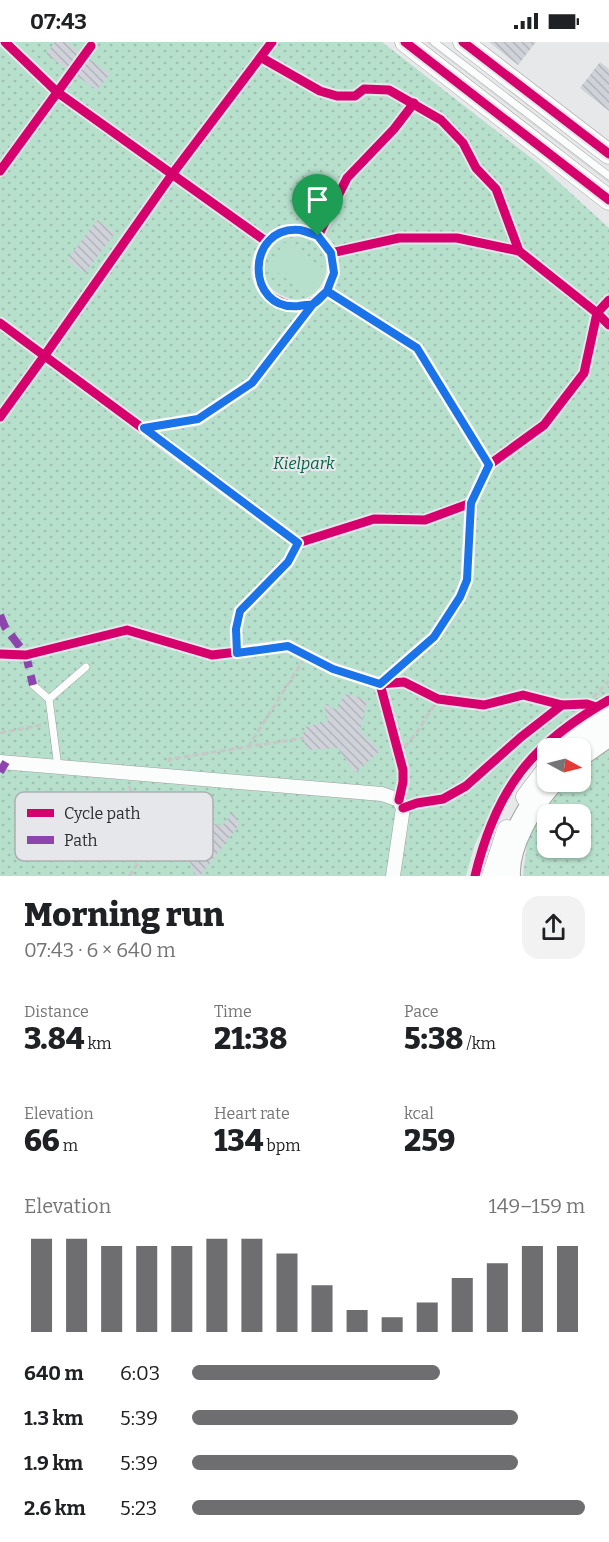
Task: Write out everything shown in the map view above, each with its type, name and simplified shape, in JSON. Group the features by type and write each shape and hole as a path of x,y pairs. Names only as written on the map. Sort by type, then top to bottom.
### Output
{"highway":[{"path":"591,746 609,734"},
{"path":"508,876 514,840 527,814 544,792"}],"street":[{"path":"405,42 609,200"},
{"path":"463,42 609,154"},
{"path":"577,738 606,710"},
{"path":"0,762 382,794 401,804 393,876"},
{"path":"492,876 507,828 537,783"}],"lane":[{"path":"434,42 609,176"},
{"path":"49,699 86,667"},
{"path":"33,685 49,699 58,768"}],"path":[{"path":"5,42 57,92 267,242"},
{"path":"0,417 173,173 272,42"},
{"path":"84,55 91,46"},
{"path":"0,171 73,73"},
{"path":"318,236 347,178 394,129 414,103 441,120 463,143 476,168 496,189 519,251"},
{"path":"144,428 198,419 252,383 313,304 327,291 334,273 331,253 318,236 300,230 282,232 267,242 258,261 260,282 272,298 291,307 313,304"},
{"path":"331,253 399,238 458,238 519,251 609,325"},
{"path":"327,291 417,348 489,465"},
{"path":"380,684 434,637 460,597 467,580 471,503 489,465 544,425 584,373 597,313 609,300"},
{"path":"0,323 298,543"},
{"path":"237,653 236,629 240,611 288,562 298,543 374,519 425,520 471,503"},
{"path":"0,654 26,655 127,630 212,655 288,646 333,669 380,684"},
{"path":"248,747 306,656"},
{"path":"380,684 403,770 401,804 443,799 466,786 521,737 562,705 588,704 609,681"},
{"path":"399,754 417,732 438,699"},
{"path":"589,712 606,710"},
{"path":"0,733 52,723"},
{"path":"167,777 169,759 304,738"},
{"path":"123,774 131,792"},
{"path":"129,876 140,861"}],"green space":[{"name":"Kielpark","path":"0,42 382,42 539,164 609,228 609,698 595,705 553,738 537,738 537,753 501,793 475,844 466,876 0,876"},
{"path":"285,242 329,272 313,297 268,266"},
{"path":"609,745 609,876 523,876 528,837 537,824 537,858 591,858 591,804 550,804 558,792 591,792 591,759"}],"building":[{"path":"55,42 66,42 110,74 97,90 46,54"},
{"path":"489,42 536,42 518,65"},
{"path":"600,62 609,69 609,111 580,88"},
{"path":"97,220 115,233 85,273 67,260"},
{"path":"344,694 367,701 360,730 380,751 355,773 338,748 308,750 303,732 306,732 305,727 328,721 324,704 337,710"},
{"path":"233,812 239,825 213,859 213,824 223,825"},
{"path":"189,861 211,861 200,876 196,876"}],"tram line":[{"path":"427,42 609,182"}],"marked path":[{"path":"0,615 5,627 26,655 33,685"},
{"path":"0,772 6,762"}],"cycle path":[{"path":"5,42 57,92 267,242"},
{"path":"0,417 173,173 272,42"},
{"path":"405,42 609,200"},
{"path":"463,42 609,154"},
{"path":"0,171 91,46"},
{"path":"262,58 320,91 337,96 355,96 364,89 389,90 441,120 463,143 476,168 496,189 519,251"},
{"path":"318,236 347,178 394,129 414,103"},
{"path":"300,230 316,236 328,248 332,260 332,273 328,286 321,296 310,303 297,306 283,303 266,292 260,282 258,268 261,253 270,240 282,232 300,230"},
{"path":"331,253 399,238 457,238 519,251 609,325"},
{"path":"327,291 417,348 489,465"},
{"path":"380,684 434,637 460,597 467,580 471,503 489,465 544,425 584,373 597,313 609,300"},
{"path":"144,428 198,419 252,383 313,304"},
{"path":"0,323 298,543"},
{"path":"237,653 236,629 240,611 288,562 298,543 374,519 425,520 471,503"},
{"path":"0,654 26,655 127,630 212,655 288,646 333,669 380,684 403,770 399,800"},
{"path":"380,684 404,682 438,699 484,705 523,695 562,705 587,704 596,707"},
{"path":"475,876 494,818 521,772 558,734 609,700"},
{"path":"403,808 417,803 443,799 466,786 521,737 562,705"}],"route":[{"path":"318,236 300,230 282,232 267,242 258,261 260,282 272,298 291,307 313,304 327,291 417,348 489,465 471,503 467,580 460,597 434,637 380,684 333,669 288,646 237,653 236,629 240,611 288,562 298,543 144,428 198,419 252,383 313,304 327,291 334,273 331,253 318,236"}]}
